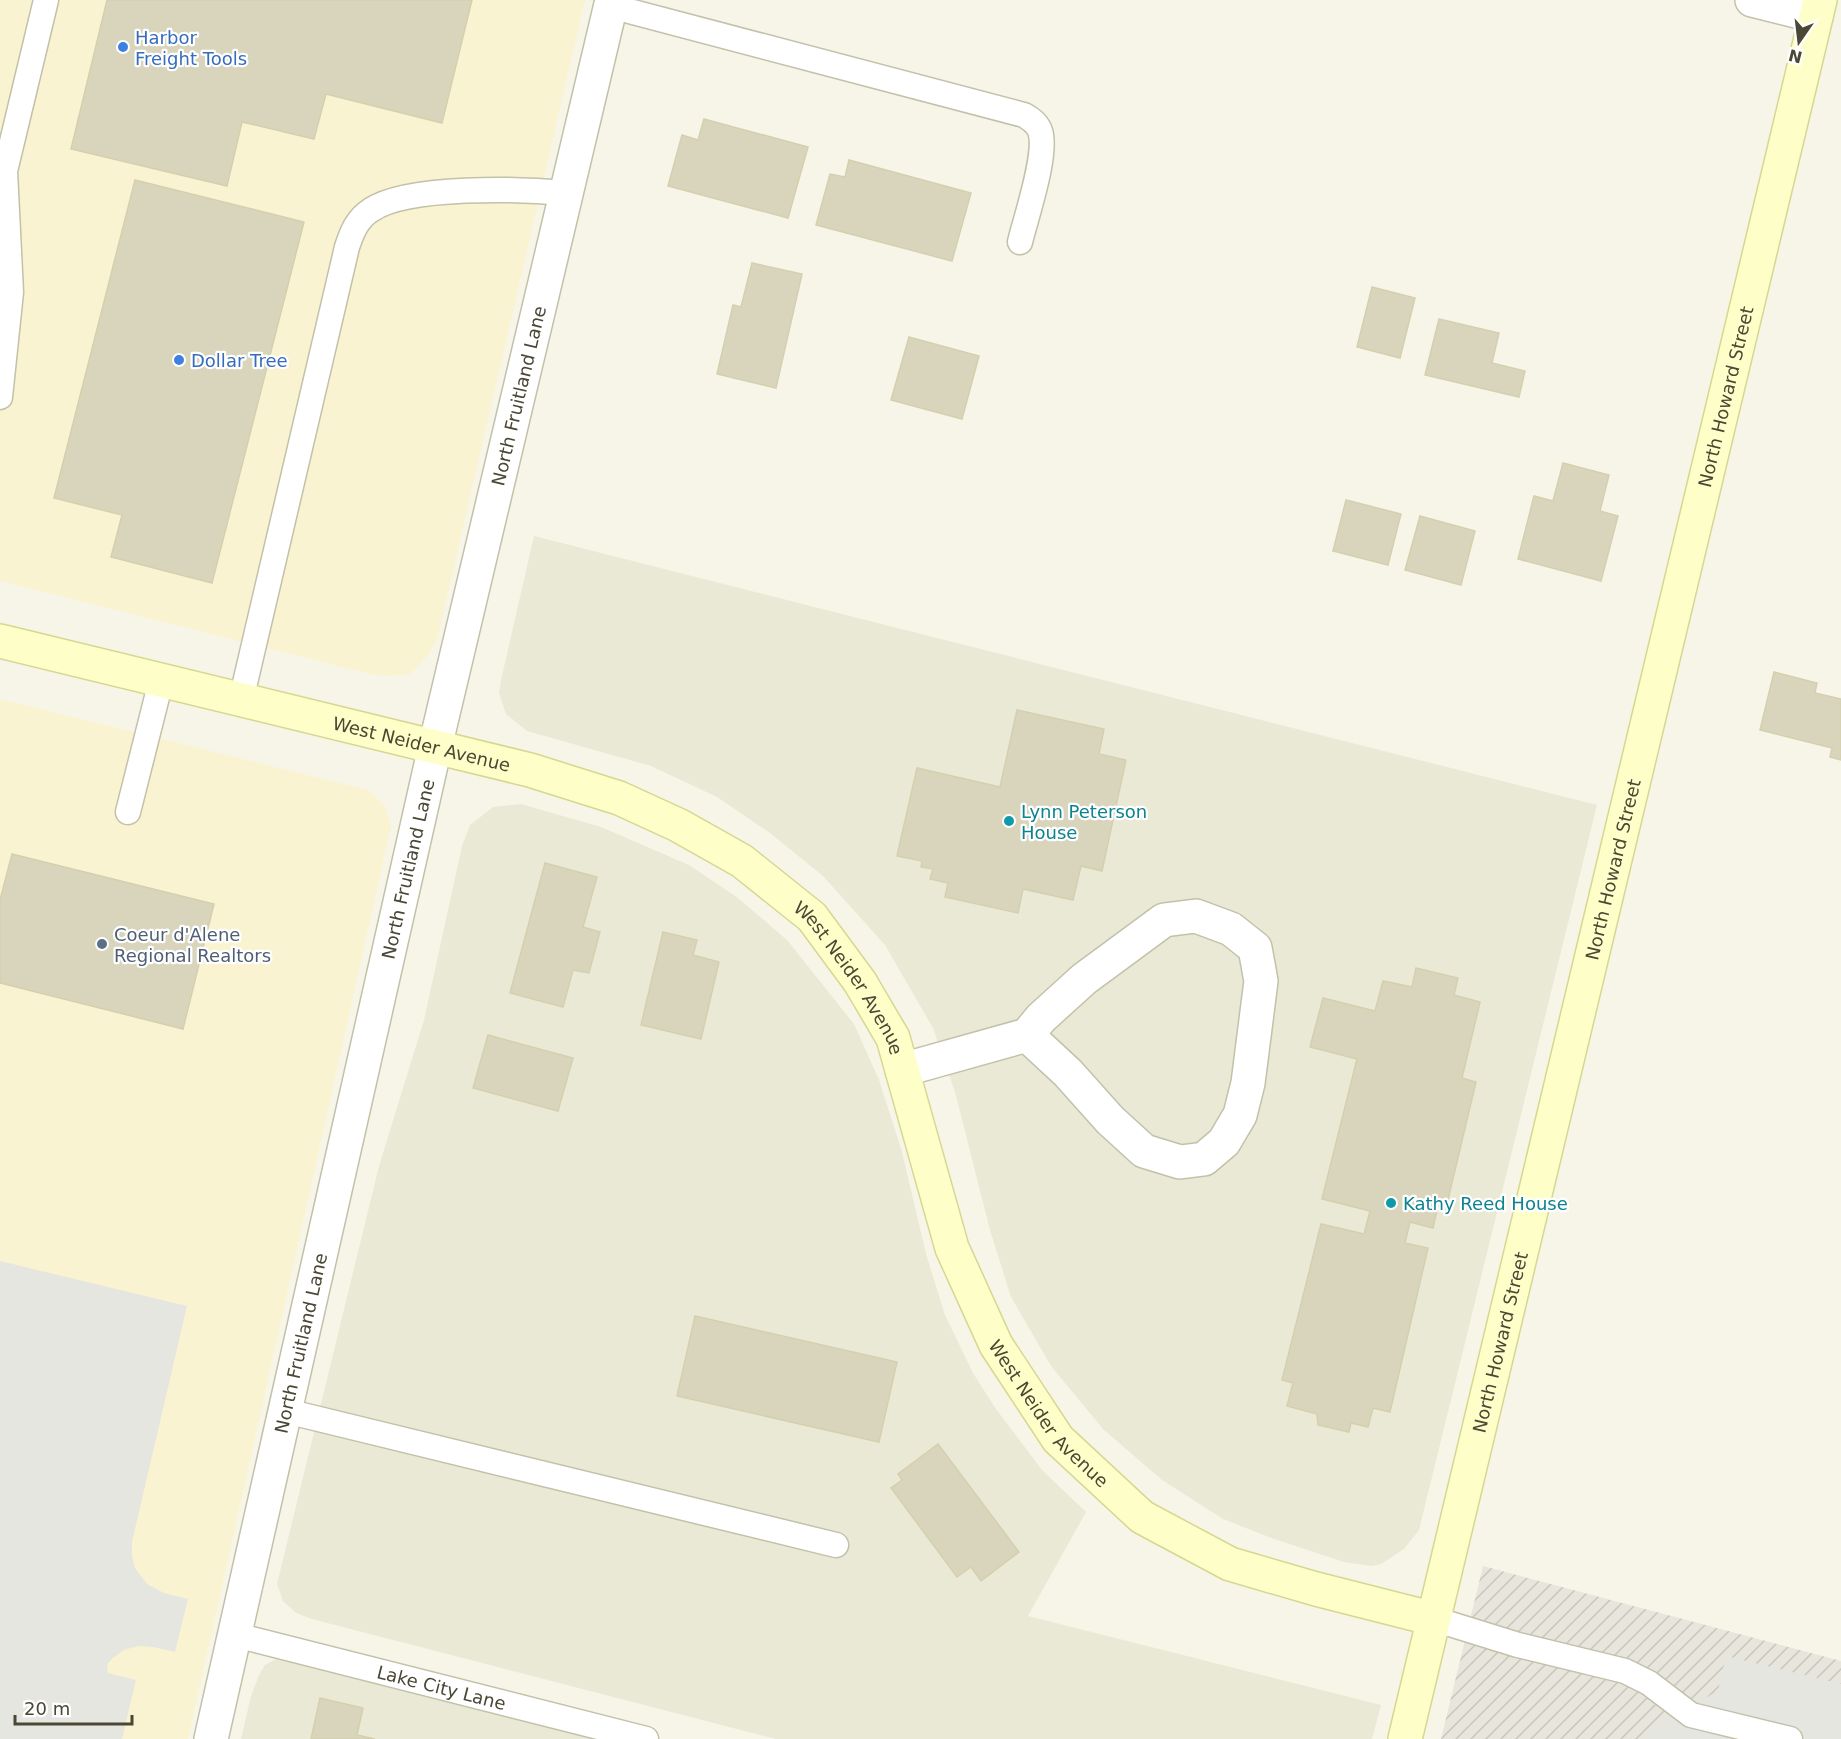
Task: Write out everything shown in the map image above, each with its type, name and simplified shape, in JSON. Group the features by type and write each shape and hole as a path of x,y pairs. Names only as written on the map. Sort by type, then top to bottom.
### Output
{"street":[{"path":"1752,0 1818,8"},
{"name":"North Fruitland Lane","path":"212,1739 435,747 611,3"},
{"name":"North Howard Street","path":"1405,1739 1818,8"},
{"name":"West Neider Avenue","path":"0,641 530,770 619,798 678,825 742,861 812,917 860,982 893,1038 952,1248 996,1346 1058,1439 1142,1517 1230,1564 1434,1619"},
{"path":"902,1070 1027,1035 1041,1018 1084,979 1164,920 1196,916 1231,929 1255,948 1261,981 1248,1083 1240,1115 1224,1142 1204,1159 1180,1162 1144,1151 1110,1120 1068,1073 1027,1035"}],"lane":[{"path":"0,397 11,292 5,171 46,0"},
{"path":"611,3 1024,115 1034,121 1040,132 1042,153 1020,242"},
{"path":"241,700 354,226 370,211 386,201 422,195 522,189 566,193"},
{"path":"128,812 161,681"},
{"path":"286,1411 836,1545"},
{"path":"1434,1619 1518,1645 1625,1671 1649,1683 1673,1704 1691,1715 1791,1739"},
{"name":"Lake City Lane","path":"236,1635 612,1735 646,1739"}],"shaded area":[{"path":"0,0 585,0 437,640 411,674 385,676 370,674 0,581"},
{"path":"534,536 1597,805 1419,1530 1404,1549 1381,1564 1371,1566 1344,1562 1223,1519 1162,1480 1103,1429 1051,1366 1011,1297 990,1230 955,1092 933,1028 885,945 823,876 770,833 717,797 651,766 527,731 506,714 499,693 501,680"},
{"path":"0,699 368,790 385,806 391,826 188,1739 0,1739"},
{"path":"521,804 601,827 689,865 738,898 787,940 854,1024 879,1080 902,1152 926,1254 945,1315 973,1373 996,1409 1042,1470 1086,1512 1028,1616 1381,1705 1372,1739 776,1739 312,1619 296,1613 283,1601 277,1584 379,1166 424,1020 462,846 470,825 493,807"},
{"path":"0,1261 187,1306 132,1542 132,1556 135,1568 147,1584 164,1593 188,1599 175,1652 138,1646 124,1650 108,1663 108,1673 136,1680 122,1739 0,1739"},
{"path":"1483,1566 1841,1661 1841,1739 1441,1739"},
{"path":"1726,1656 1841,1684 1841,1739 1648,1739 1650,1729 1718,1691"},
{"path":"276,1659 595,1739 241,1739 251,1696 259,1675 265,1665"}],"building":[{"path":"107,0 472,0 442,123 326,94 314,139 242,122 227,186 71,149"},
{"path":"704,119 808,147 788,218 668,186 682,135 698,140"},
{"path":"849,160 971,193 952,261 816,225 830,174 845,177"},
{"name":"Dollar Tree","path":"135,180 304,222 212,583 111,557 122,515 54,498"},
{"path":"752,263 802,274 776,388 717,374 733,305 741,307"},
{"path":"1372,287 1415,298 1400,358 1357,347"},
{"path":"1439,319 1499,333 1492,363 1525,371 1519,397 1425,375"},
{"path":"909,337 979,356 962,419 891,400"},
{"path":"1563,463 1609,475 1600,511 1618,516 1601,581 1518,559 1534,496 1553,501"},
{"path":"1346,500 1401,514 1388,565 1333,551"},
{"path":"1420,516 1475,531 1461,585 1405,570"},
{"path":"1774,672 1817,683 1815,693 1841,699 1841,760 1830,757 1832,748 1760,730"},
{"name":"Lynn Peterson House","path":"1017,710 1104,729 1099,754 1126,760 1102,871 1081,866 1073,900 1023,889 1018,913 945,897 948,883 930,879 933,869 921,867 922,861 897,856 917,768 1000,787"},
{"name":"Coeur d'Alene Regional Realtors","path":"12,854 214,904 183,1029 0,983 0,900"},
{"path":"545,863 597,877 583,927 600,932 589,973 573,970 563,1007 510,993"},
{"path":"663,932 697,940 693,955 719,962 701,1039 641,1025"},
{"name":"Kathy Reed House","path":"1416,968 1458,978 1454,995 1480,1002 1462,1078 1476,1082 1446,1208 1438,1206 1433,1228 1410,1222 1405,1243 1428,1248 1390,1412 1373,1408 1368,1427 1351,1423 1349,1432 1318,1425 1317,1414 1287,1406 1293,1383 1282,1380 1321,1224 1364,1234 1370,1211 1322,1199 1357,1059 1310,1047 1323,998 1375,1011 1383,981 1412,987"},
{"path":"488,1035 573,1058 558,1111 473,1088"},
{"path":"695,1316 897,1362 879,1442 677,1396"},
{"path":"938,1444 1019,1552 981,1581 971,1567 957,1577 891,1488 902,1480 898,1474"},
{"path":"320,1698 363,1708 357,1735 375,1739 311,1739"}],"place":[{"name":"Harbor Freight Tools","path":"123,47"},
{"name":"Dollar Tree","path":"179,360"},
{"name":"Lynn Peterson House","path":"1009,821"},
{"name":"Coeur d'Alene Regional Realtors","path":"102,944"},
{"name":"Kathy Reed House","path":"1391,1203"}]}
